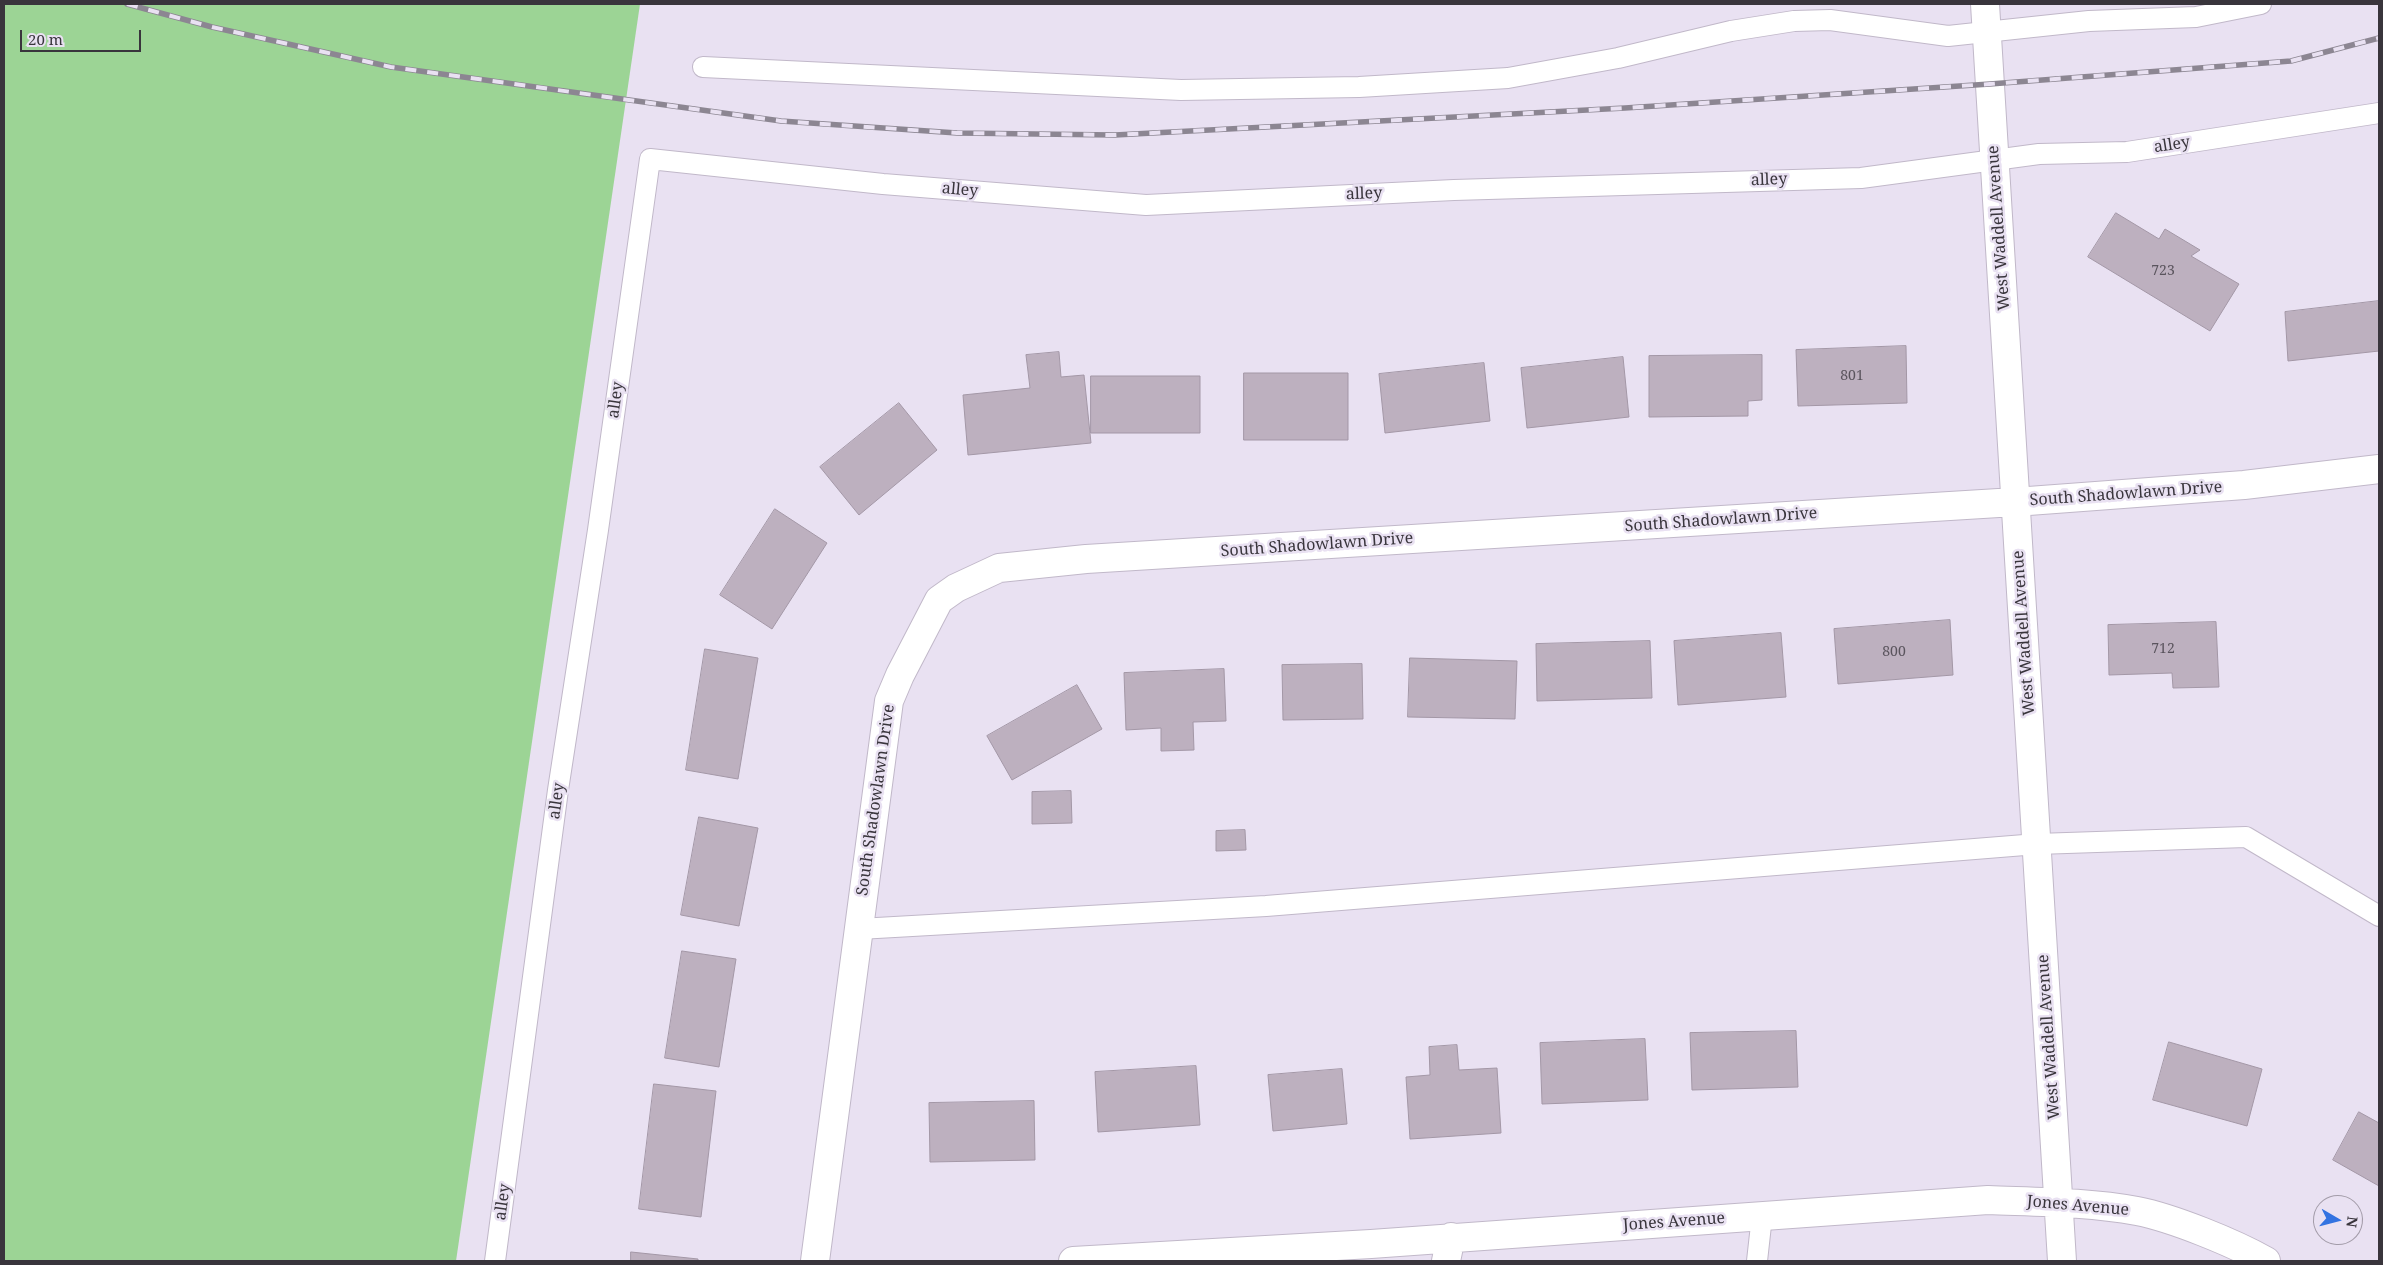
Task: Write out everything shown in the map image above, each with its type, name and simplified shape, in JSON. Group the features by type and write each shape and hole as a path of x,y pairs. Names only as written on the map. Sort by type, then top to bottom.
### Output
{"street":[{"name":"West Waddell Avenue","path":"1986,4 2015,502 2060,1203 2062,1261"},
{"name":"South Shadowlawn Drive","path":"815,1261 889,701 900,675 939,600 956,588 999,568 1086,559 2015,502 2244,485 2379,470"},
{"name":"Jones Avenue","path":"1073,1261 1448,1249 1762,1216 1988,1200 2060,1203 2138,1211 2188,1227 2266,1261"}],"lane":[{"path":"703,67 1181,90 1359,87 1508,78 1618,58 1731,31 1794,21 1830,20 1948,36 2089,21 2196,17 2262,4"},
{"name":"alley","path":"495,1261 558,790 598,530 650,159 883,184 1146,205 1425,191 1861,178 2039,154 2128,152 2379,113"},
{"path":"858,929 1266,906 2037,844 2246,837 2379,916"},
{"path":"1757,1261 1762,1216"}],"green space":[{"path":"4,4 640,4 456,1261 4,1261"}],"building":[{"path":"2116,213 2159,239 2165,229 2200,250 2191,256 2239,284 2210,331 2088,257"},
{"path":"2379,301 2379,351 2288,361 2285,312"},
{"path":"1906,346 1907,403 1798,406 1796,350"},
{"path":"1059,352 1061,377 1084,375 1091,443 968,455 963,395 1030,388 1026,355"},
{"path":"1762,355 1762,400 1748,401 1748,416 1649,417 1649,356"},
{"path":"1623,357 1629,417 1527,428 1521,368"},
{"path":"1484,363 1490,421 1385,433 1379,374"},
{"path":"1244,373 1348,373 1348,440 1244,440"},
{"path":"1091,376 1200,376 1200,433 1091,433"},
{"path":"899,403 937,450 859,515 820,467"},
{"path":"775,509 827,543 772,629 720,595"},
{"path":"1950,620 1953,675 1838,684 1834,629"},
{"path":"2216,622 2219,687 2173,688 2172,673 2109,675 2108,625"},
{"path":"1781,633 1786,697 1678,705 1674,641"},
{"path":"1650,641 1652,698 1537,701 1536,644"},
{"path":"705,649 758,658 738,779 686,770"},
{"path":"1410,658 1517,661 1515,719 1408,717"},
{"path":"1362,664 1363,719 1283,720 1282,665"},
{"path":"1224,669 1226,721 1193,722 1194,750 1161,751 1161,728 1126,730 1124,673"},
{"path":"1077,685 1102,729 1012,780 987,736"},
{"path":"1071,791 1072,823 1032,824 1032,792"},
{"path":"699,817 758,828 739,926 681,915"},
{"path":"1245,830 1246,850 1216,851 1216,831"},
{"path":"682,951 736,959 719,1067 665,1058"},
{"path":"1796,1031 1798,1087 1692,1090 1690,1033"},
{"path":"1645,1039 1648,1100 1542,1104 1540,1043"},
{"path":"2169,1042 2262,1069 2247,1126 2153,1100"},
{"path":"1457,1045 1459,1070 1497,1068 1501,1133 1410,1139 1406,1077 1430,1075 1429,1047"},
{"path":"1196,1066 1200,1125 1098,1132 1095,1072"},
{"path":"1342,1069 1347,1124 1273,1131 1268,1075"},
{"path":"654,1084 716,1091 701,1217 639,1209"},
{"path":"1034,1101 1035,1160 930,1162 929,1103"},
{"path":"2359,1112 2379,1123 2379,1186 2333,1160"},
{"path":"631,1252 698,1259 698,1261 631,1261"}],"railway":[{"path":"127,4 212,27 391,67 781,121 957,133 1115,135 1625,108 1990,84 2291,61 2379,38"}]}
